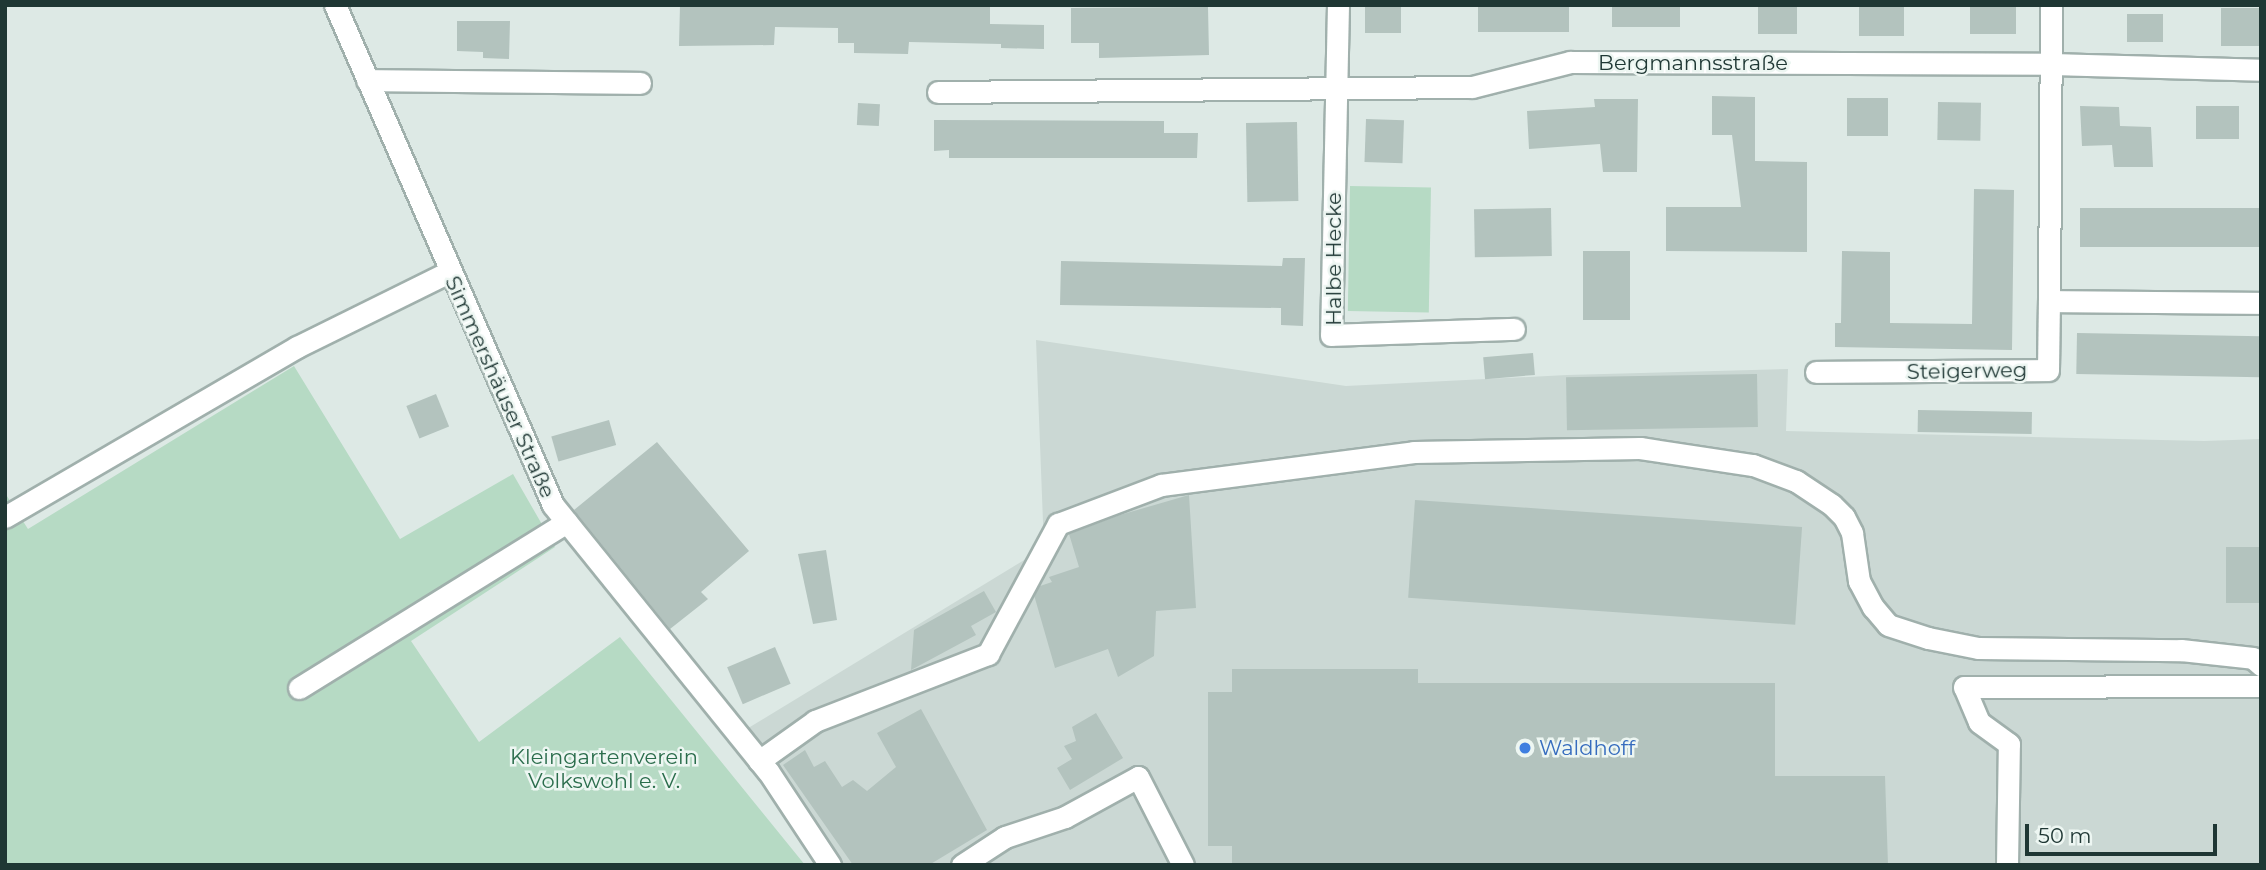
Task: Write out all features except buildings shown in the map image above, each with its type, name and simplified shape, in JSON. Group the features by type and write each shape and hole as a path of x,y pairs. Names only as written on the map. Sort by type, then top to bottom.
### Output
{"street":[{"name":"Simmershäuser Straße","path":"335,5 449,272 553,505 759,761 830,865"},
{"name":"Halbe Hecke","path":"1338,5 1331,335 1514,328"},
{"path":"2051,5 2052,64"},
{"name":"Bergmannsstraße","path":"1337,87 1472,87 1570,62 2052,64 2261,70"},
{"name":"Steigerweg","path":"1816,372 2048,370 2052,64"},
{"path":"367,80 640,83"},
{"path":"939,92 1337,87"},
{"path":"5,517 297,347 449,272"},
{"path":"2049,301 2261,303"},
{"path":"759,761 815,722 988,654 1058,524 1161,485 1414,452 1640,448 1753,465 1796,481 1832,505 1844,517 1852,533 1859,580 1873,607 1888,625 1928,638 1978,648 2181,650 2253,658 2261,665"},
{"path":"299,688 567,522"},
{"path":"2007,865 2009,744 1979,722 1964,687 2261,686"},
{"path":"962,865 1006,837 1065,817 1138,777 1183,865"}],"shaded area":[{"path":"1036,340 1346,386 1567,375 1788,369 1786,431 2204,441 2261,439 2261,865 839,865 745,730 1044,548"}],"green space":[{"path":"1350,186 1431,187 1429,312 1348,311"},
{"name":"Kleingartenverein Volkswohl e. V.","path":"294,366 400,539 513,474 555,547 411,641 479,742 620,637 805,865 5,865 5,493 28,529"}],"place":[{"name":"Waldhoff","path":"1525,748"}]}
